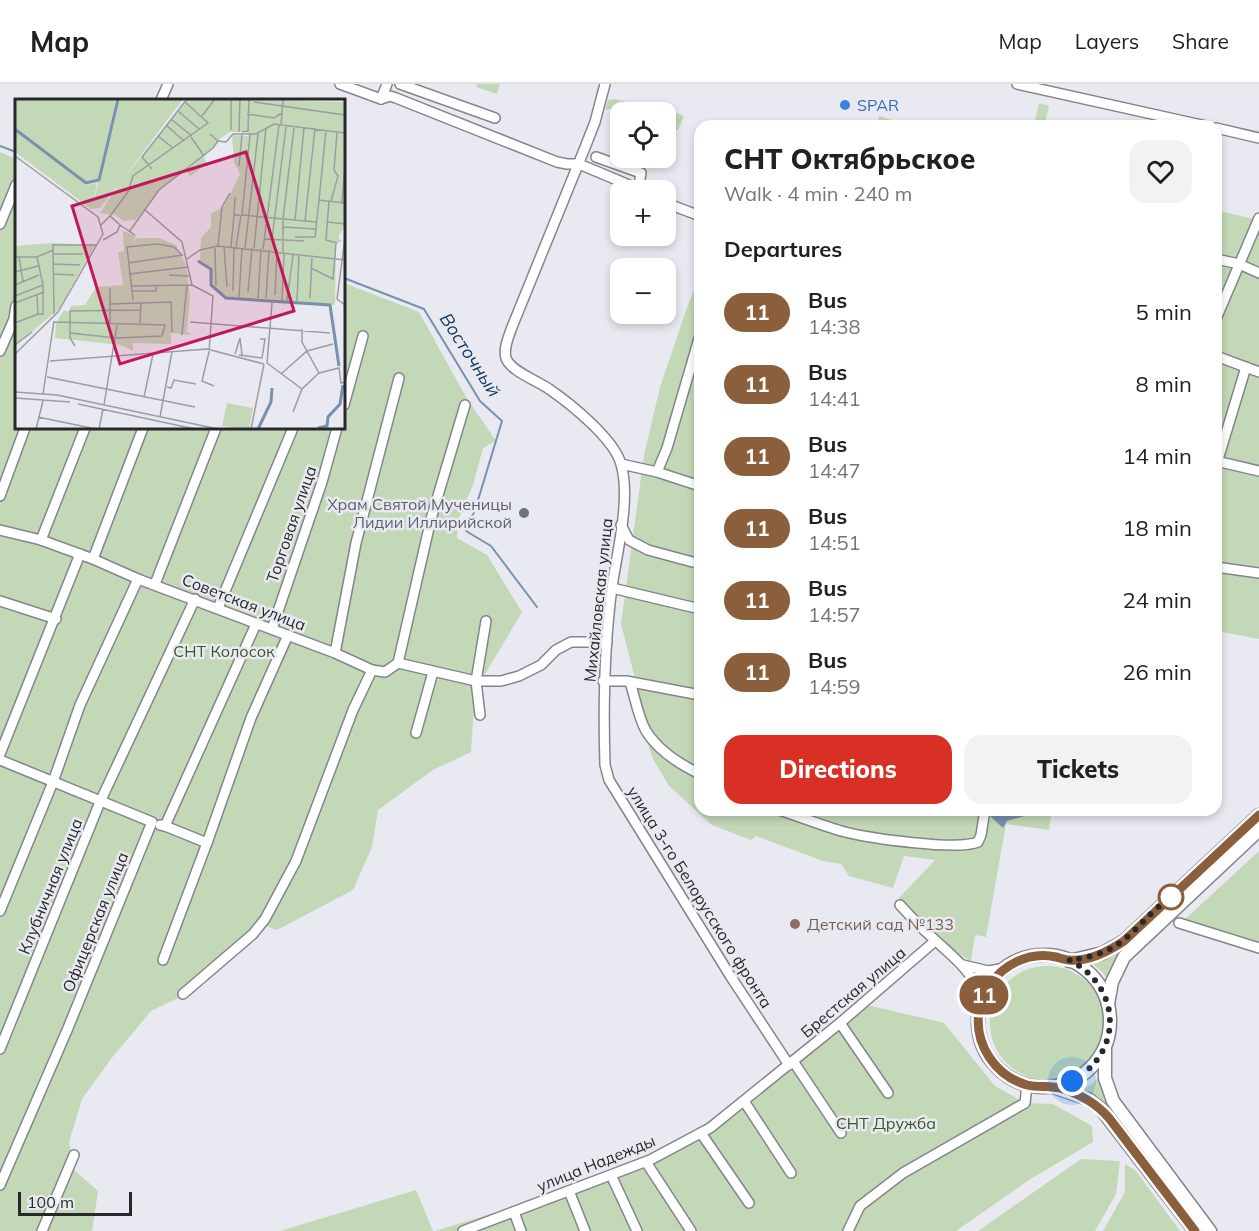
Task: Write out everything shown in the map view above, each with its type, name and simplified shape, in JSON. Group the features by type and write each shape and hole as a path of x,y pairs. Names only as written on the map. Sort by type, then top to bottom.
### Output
{"main road":[{"path":"1069,960 1103,954 1124,941 1259,815"},
{"path":"1108,1006 1112,982 1124,957 1259,831"},
{"path":"1105,1046 1097,1060 1086,1072 1072,1081 1052,1086 1027,1085 1005,1074 988,1056 980,1033 980,1008 989,986 1006,968 1021,960 1037,956 1053,956 1069,960 1093,977 1102,990 1108,1006 1110,1022 1105,1046 1105,1078 1113,1101 1210,1231"},
{"path":"1052,1086 1081,1096 1101,1109 1195,1231"}],"street":[{"path":"161,99 168,84"},
{"path":"340,84 381,99 390,96 556,162 579,164 616,180"},
{"path":"381,99 387,84"},
{"path":"400,84 495,118"},
{"path":"605,84 595,122 510,334 505,349 506,358 511,367 549,390 587,419 616,452 621,464 657,472 694,484"},
{"path":"1023,85 1179,120"},
{"path":"1222,129 1259,138"},
{"path":"596,157 641,173 639,180"},
{"path":"0,224 15,187"},
{"path":"676,207 694,214"},
{"path":"1222,305 1259,218"},
{"path":"1222,260 1239,264 1259,273"},
{"path":"0,351 15,312"},
{"path":"345,401 363,336"},
{"path":"657,472 667,448 694,356"},
{"path":"1222,358 1259,372"},
{"path":"1222,446 1246,367"},
{"path":"334,653 356,543 399,378"},
{"path":"183,994 253,934 265,919 296,861 353,710 372,670 385,672 398,663 431,519 465,405"},
{"path":"0,496 25,429"},
{"path":"41,540 85,429"},
{"path":"93,559 143,429"},
{"path":"155,584 216,429"},
{"path":"218,608 293,429"},
{"name":"Торговая улица","path":"272,629 322,482 337,429"},
{"name":"Михайловская улица","path":"604,739 603,681 621,525 624,488 621,464"},
{"path":"1222,464 1259,471"},
{"path":"621,525 629,540 648,550 694,562"},
{"name":"Советская улица","path":"0,530 41,540 80,554 138,579 288,635 372,670"},
{"path":"0,754 56,619 80,554"},
{"path":"1222,568 1259,573"},
{"path":"0,911 53,782 80,705 138,579"},
{"path":"612,588 694,608"},
{"name":"Клубничная улица","path":"0,1049 100,802 195,599"},
{"path":"1,605 56,619"},
{"path":"480,715 476,681 486,621"},
{"path":"165,826 256,624"},
{"path":"163,960 251,718 288,635"},
{"path":"398,663 476,681 501,681 519,676 541,665 556,650 571,642 607,642"},
{"path":"416,733 433,672"},
{"path":"603,681 630,682 694,694"},
{"path":"630,682 646,731 664,751 694,771"},
{"name":"улица 3-го Белорусского фронта","path":"604,739 605,765 609,780 731,977 840,1133"},
{"path":"0,760 207,843"},
{"path":"797,816 846,832 910,842 961,846 978,842 984,816"},
{"name":"Офицерская улица","path":"0,1185 68,1028 152,822"},
{"path":"900,905 935,941 963,965 976,988 980,1008"},
{"path":"1179,923 1259,948"},
{"name":"Брестская улица","path":"791,1063 935,941"},
{"path":"963,965 988,971 1006,968"},
{"path":"840,1023 888,1093"},
{"name":"улица Надежды","path":"463,1231 646,1162 710,1128 791,1063"},
{"path":"848,1231 860,1206 903,1173 1025,1103 1027,1085"},
{"path":"744,1101 791,1173"},
{"path":"701,1133 749,1203"},
{"path":"42,1231 74,1155"},
{"path":"646,1162 691,1231"},
{"path":"611,1175 637,1231"},
{"path":"569,1191 585,1231"},
{"path":"514,1212 521,1231"}],"green space":[{"path":"477,84 500,84 497,94 476,87"},
{"path":"608,100 626,102 610,102 610,109 605,110"},
{"path":"1039,103 1049,106 1046,120 1035,120"},
{"path":"676,113 684,116 676,130"},
{"path":"879,116 892,120 878,120"},
{"name":"СНТ Колосок","path":"0,152 15,159 15,429 345,429 345,283 419,312 466,397 496,441 483,448 473,485 458,520 457,538 487,555 522,612 475,691 471,752 433,770 378,810 372,847 353,890 277,930 255,922 220,966 184,995 151,1011 111,1059 82,1099 69,1142 74,1170 98,1191 92,1231 0,1231"},
{"path":"1222,211 1253,219 1259,223 1259,639 1222,632"},
{"path":"694,290 694,809 669,786 652,757 647,741 646,721 621,624 644,455 660,387"},
{"path":"702,816 1051,816 1049,830 1006,824 986,937 975,935 971,961 932,933 899,898 935,860 904,856 893,888 849,876 841,864 823,861 756,836 751,840 712,825"},
{"path":"1259,851 1259,949 1182,922"},
{"path":"1124,950 1110,983 1092,963 1108,959"},
{"path":"1047,966 1069,970 1087,983 1100,1001 1104,1023 1100,1045 1087,1063 1069,1076 1047,1080 1025,1076 1007,1063 994,1045 990,1023 994,1001 1007,983 1025,970"},
{"name":"СНТ Дружба","path":"863,1004 944,1023 995,1086 1025,1103 1053,1104 1092,1126 1093,1142 1029,1180 956,1231 435,1231 614,1176 705,1124"},
{"path":"1103,1073 1112,1105 1110,1107 1097,1096 1081,1090"},
{"path":"1081,1159 1120,1161 1116,1194 1095,1231 978,1231"},
{"path":"1125,1164 1136,1171 1180,1231 1103,1231 1125,1192"},
{"path":"416,1190 433,1231 280,1231"}],"water":[{"path":"1024,816 1007,821 1003,828 991,817"}],"waterway":[{"name":"Восточный","path":"0,146 15,152"},
{"name":"Восточный","path":"345,278 424,309 480,401 502,421 475,510 466,531 491,546 537,607"}],"bus line":[{"name":"11","path":"1195,1231 1109,1118 1095,1104 1073,1092 1052,1086 1027,1085 999,1069 984,1048 979,1025 980,1008 985,993 994,979 1013,963 1037,956 1053,956 1069,960 1086,958 1103,954 1114,948 1259,815"}],"place":[{"name":"SPAR","path":"845,105"},
{"name":"Храм Святой Мученицы Лидии Иллирийской","path":"524,513"},
{"name":"Детский сад №133","path":"795,924"}],"route":[{"path":"1072,1081 1092,1067 1102,1053 1109,1030 1110,1014 1106,998 1098,983 1087,971 1069,960 1103,954 1114,948 1171,897"}]}
